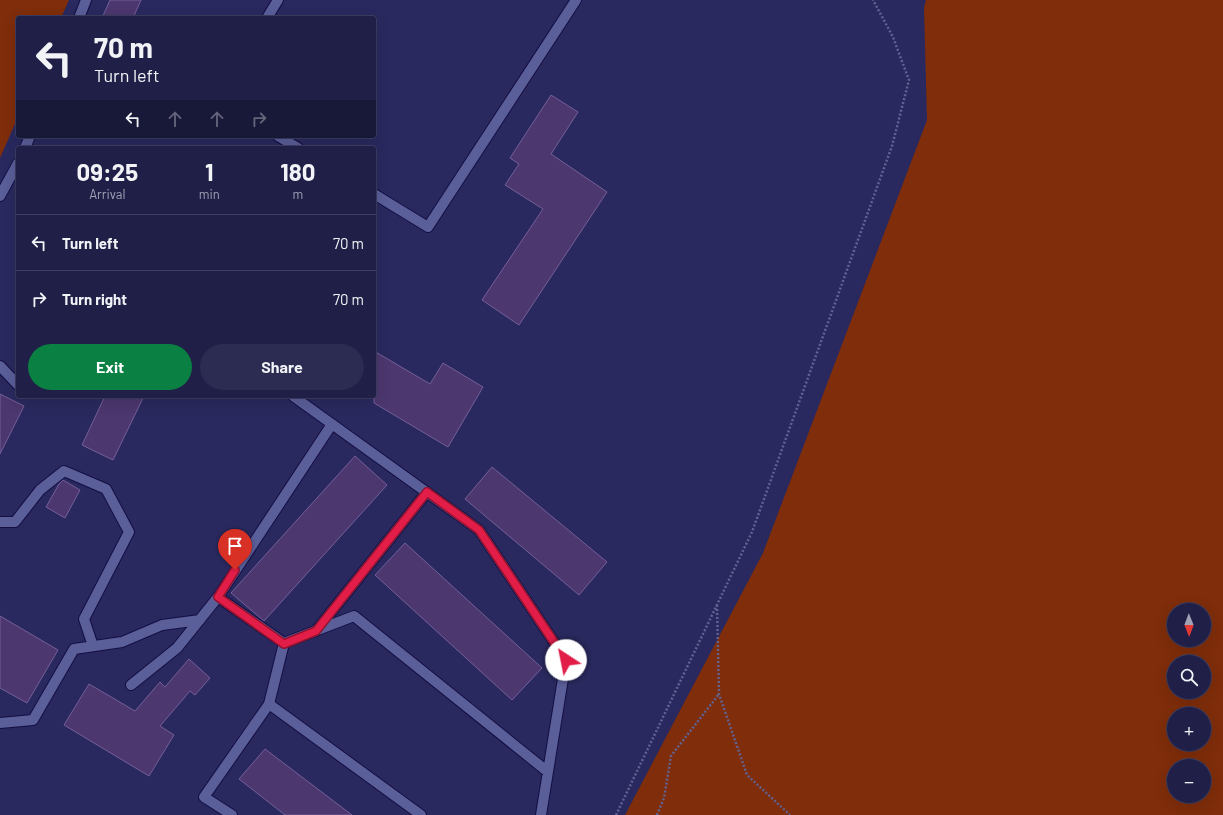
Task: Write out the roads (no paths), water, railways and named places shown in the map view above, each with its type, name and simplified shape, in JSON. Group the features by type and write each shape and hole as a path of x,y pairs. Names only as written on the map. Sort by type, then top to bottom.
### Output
{"lane":[{"path":"80,16 86,0"},
{"path":"268,16 278,0"},
{"path":"376,195 428,227 576,0"},
{"path":"281,138 295,146"},
{"path":"0,196 16,167"},
{"path":"0,366 16,383"},
{"path":"296,398 479,530 566,660 541,815"},
{"path":"131,684 177,648 218,597 332,424"},
{"path":"0,522 15,522 40,490 64,471 106,489 129,532 84,619 93,646"},
{"path":"316,631 427,492"},
{"path":"218,597 284,644"},
{"path":"284,644 354,616 548,772"},
{"path":"0,723 33,720 74,650 122,642 162,625 200,620"},
{"path":"232,815 204,797 269,704 284,644"},
{"path":"269,704 421,815"}]}
